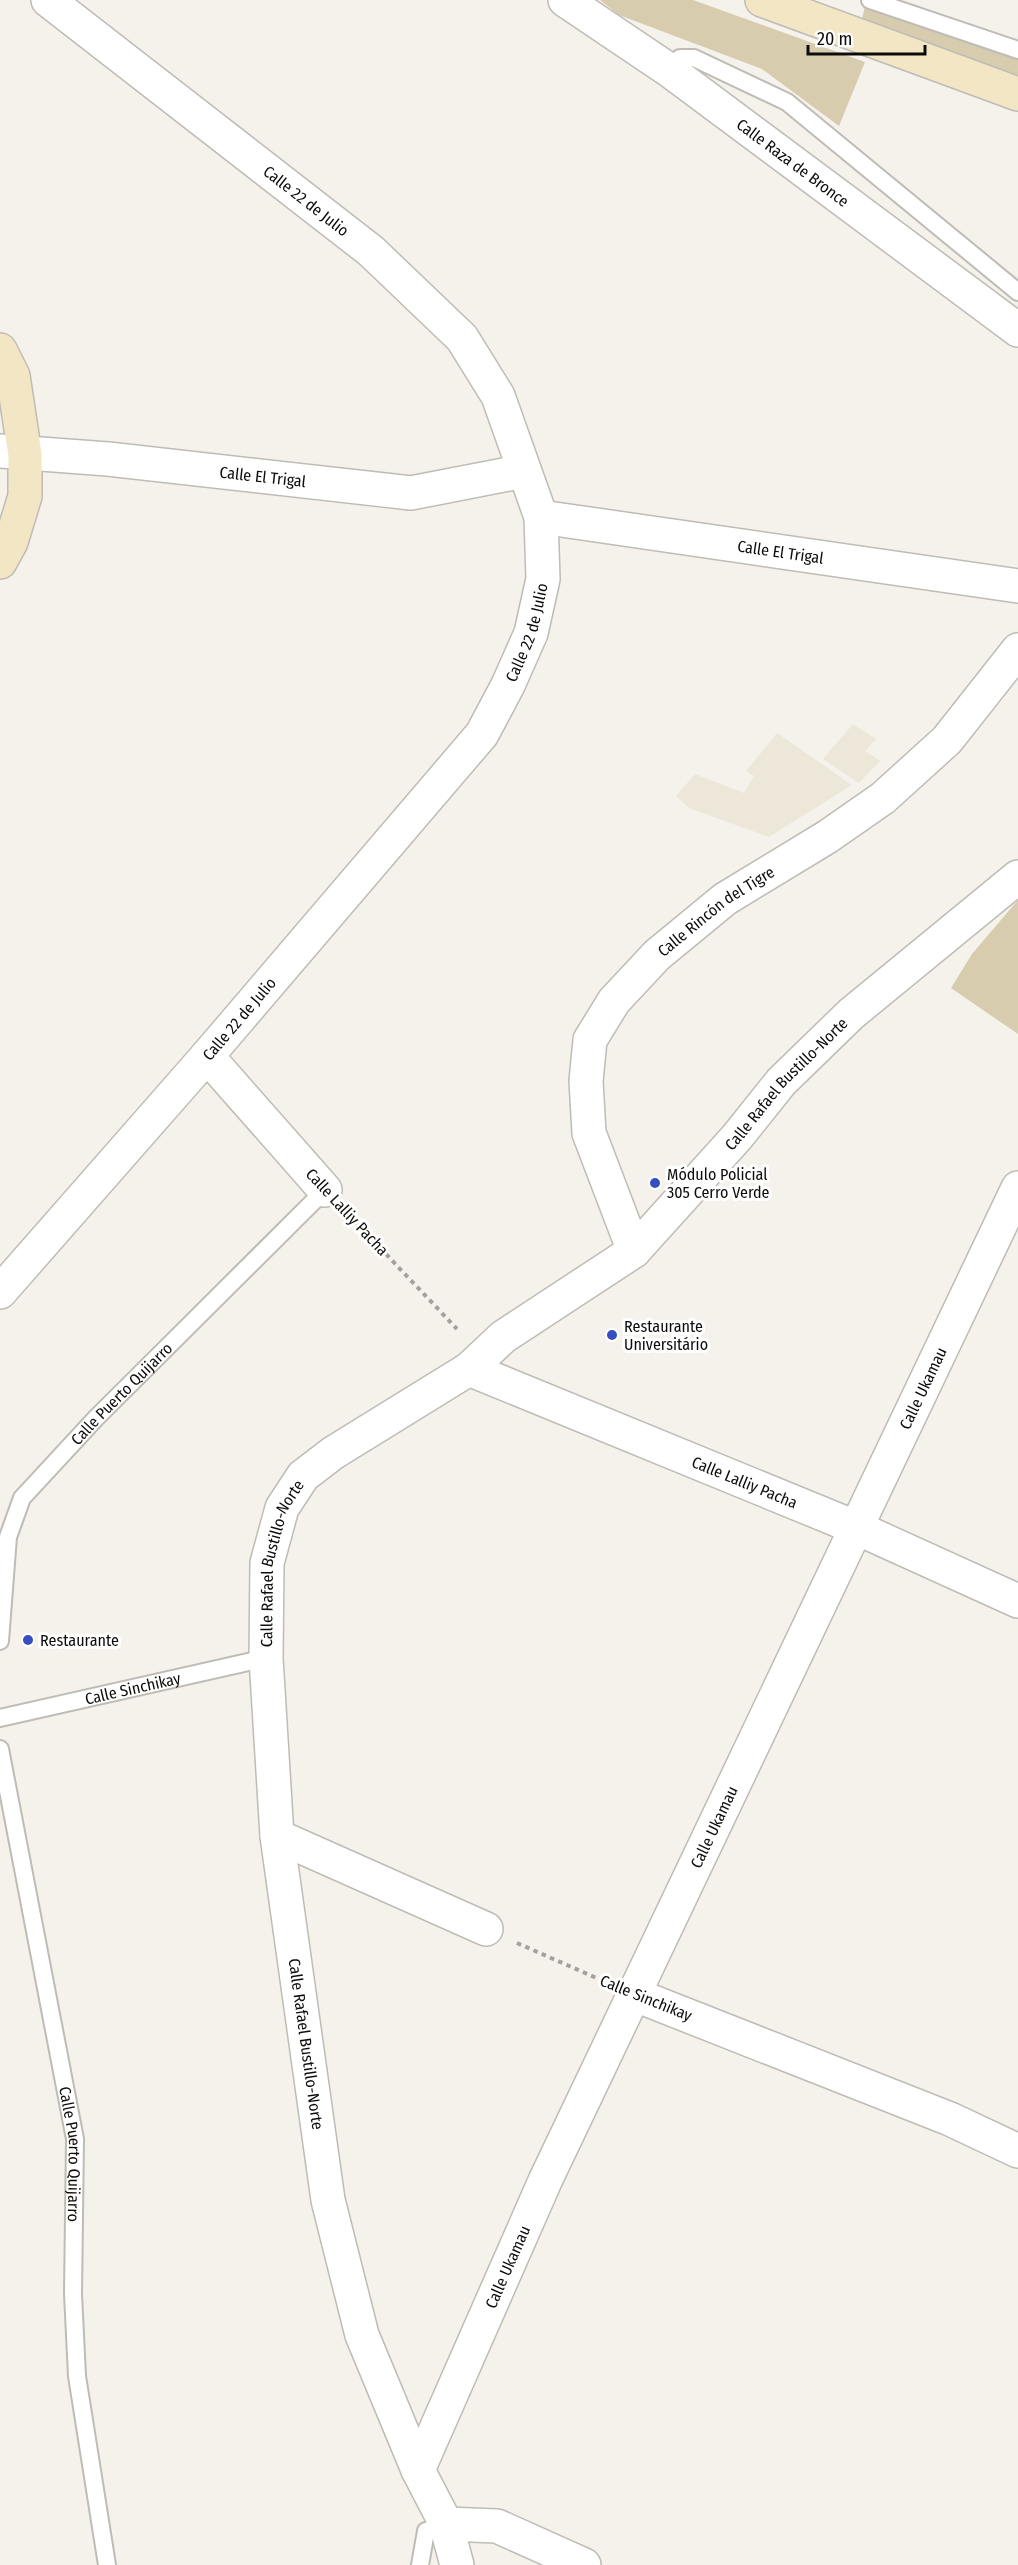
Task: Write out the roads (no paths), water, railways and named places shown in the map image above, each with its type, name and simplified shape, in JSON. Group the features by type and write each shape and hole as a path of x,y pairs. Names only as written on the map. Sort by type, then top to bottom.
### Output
{"street":[{"name":"Calle 22 de Julio","path":"4,1279 207,1056 482,734 508,685 531,633 543,579 541,517 498,396 462,338 371,251 48,0"},
{"name":"Calle Raza de Bronce","path":"565,0 669,70 1018,330"},
{"path":"762,0 1018,94"},
{"path":"0,350 13,376 13,453 25,496 11,542 0,562"},
{"name":"Calle El Trigal","path":"13,453 108,459 411,493 525,471"},
{"name":"Calle El Trigal","path":"541,517 1018,586"},
{"name":"Calle Rincón del Tigre","path":"634,1251 590,1133 586,1081 590,1040 614,1001 657,955 725,899 826,837 883,798 947,740 1018,650"},
{"name":"Calle Rafael Bustillo-Norte","path":"457,2565 446,2524 418,2470 362,2335 328,2200 277,1836 266,1658 267,1563 282,1508 303,1476 375,1425 470,1369 503,1337 634,1251 737,1137 781,1082 851,1014 1018,878"},
{"name":"Calle Lalliy Pacha","path":"207,1056 326,1190"},
{"name":"Calle Ukamau","path":"418,2470 545,2181 1018,1188"},
{"name":"Calle Lalliy Pacha","path":"470,1369 857,1528 1018,1601"},
{"path":"277,1836 486,1929"},
{"name":"Calle Sinchikay","path":"633,1994 950,2119 1018,2151"},
{"path":"446,2524 497,2526 584,2565"}],"lane":[{"path":"870,0 1018,50"},
{"path":"669,70 680,58 694,58 787,102 1018,292"},
{"name":"Calle Puerto Quijarro","path":"0,1641 8,1538 22,1498 96,1418 326,1190"},
{"name":"Calle Sinchikay","path":"0,1718 266,1658"},
{"name":"Calle Puerto Quijarro","path":"0,1749 75,2139 74,2294 77,2376 107,2565"},
{"path":"420,2565 426,2530 446,2524"}],"place":[{"name":"Módulo Policial 305 Cerro Verde","path":"655,1183"},
{"name":"Restaurante Universitário","path":"612,1335"},
{"name":"Restaurante","path":"28,1640"}]}
